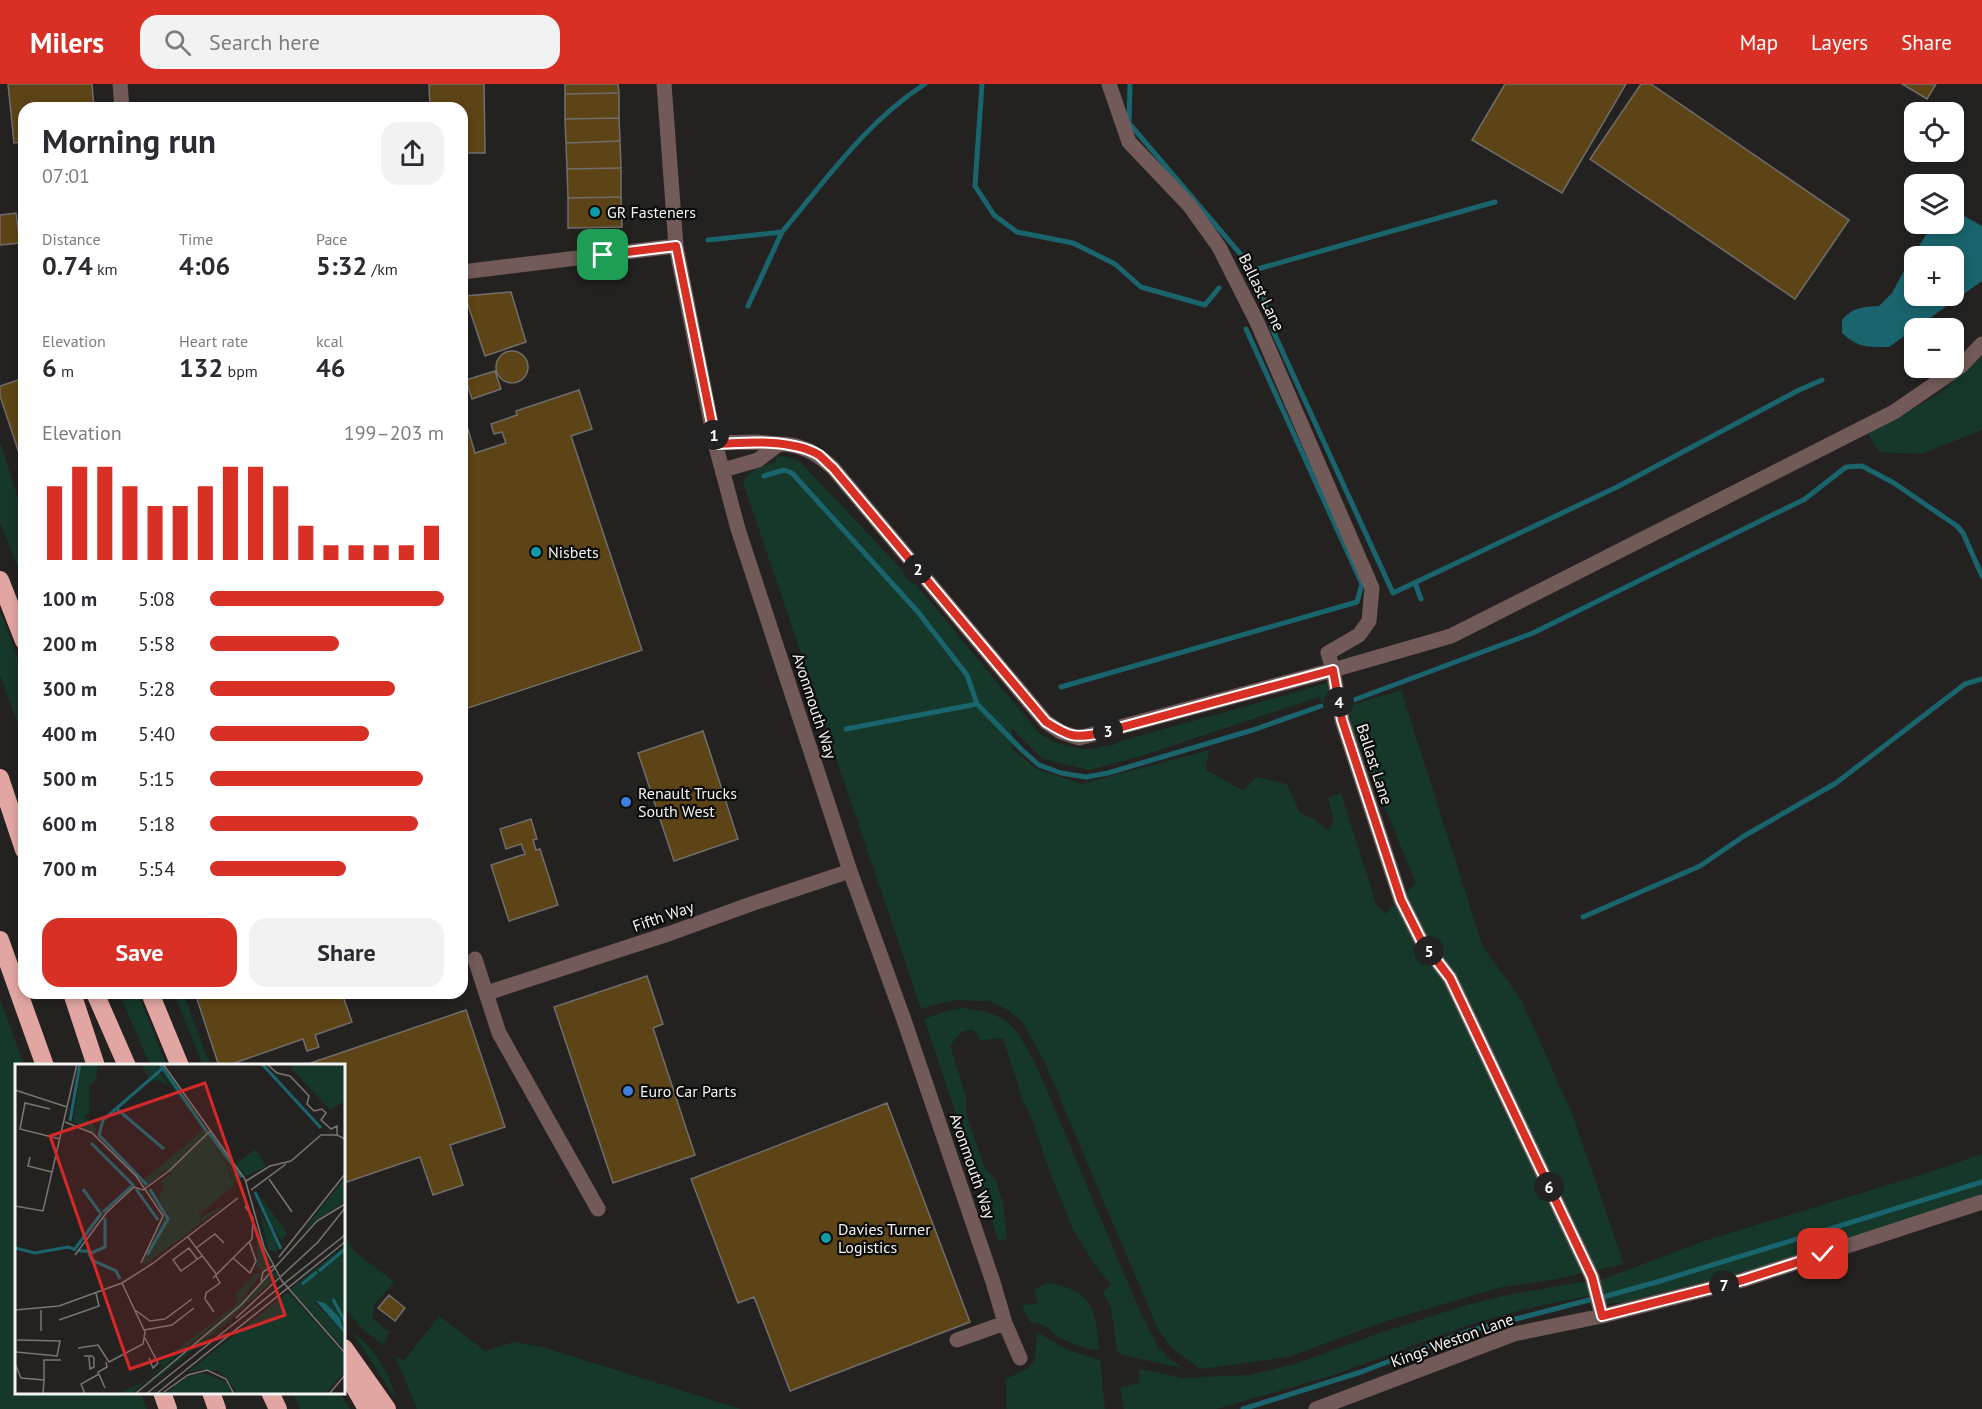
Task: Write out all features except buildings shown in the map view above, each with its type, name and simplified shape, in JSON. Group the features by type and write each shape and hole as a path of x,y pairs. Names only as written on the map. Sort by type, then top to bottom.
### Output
{"highway":[{"path":"0,580 18,626"},
{"path":"0,777 18,818"},
{"path":"0,777 18,832"},
{"path":"0,940 18,990"},
{"path":"21,999 45,1064"},
{"path":"74,999 96,1064"},
{"path":"98,999 127,1064"},
{"path":"152,999 180,1064"},
{"path":"345,1349 387,1409"},
{"path":"345,1371 368,1409"},
{"path":"163,1394 168,1409"},
{"path":"212,1394 217,1409"},
{"path":"271,1394 278,1409"}],"street":[{"path":"120,84 122,102"},
{"name":"Avonmouth Way","path":"664,84 676,246 716,444 738,529 850,871 912,1042 1005,1323 1020,1358"},
{"name":"Ballast Lane","path":"1110,84 1129,142 1189,205 1219,248 1257,322 1372,588 1370,621 1359,635 1328,653 1342,720 1401,900 1421,940 1450,978 1592,1277 1602,1316"},
{"path":"468,271 676,246"},
{"path":"716,444 756,442 779,444 804,448 820,456 833,468 1046,722 1061,732 1079,738 1451,636 1894,412 1961,366 1982,344"},
{"path":"723,470 759,460 779,444"},
{"name":"Fifth Way","path":"487,993 850,871"},
{"path":"475,959 499,1033 598,1209"},
{"name":"Kings Weston Lane","path":"1316,1409 1514,1334 1602,1316 1743,1280 1982,1202"},
{"path":"957,1340 1005,1323"}],"green space":[{"path":"1982,355 1982,430 1921,454 1879,452 1868,434 1939,394 1957,378 1964,378 1964,371"},
{"path":"0,442 18,498 18,567 0,522"},
{"path":"784,456 797,460 805,467 919,588 1038,732 1057,743 1070,747 1093,749 1328,683 1332,709 1328,710 1319,697 1138,757 1089,770 1043,759 1012,728 1012,749 1037,769 1082,784 1209,750 1206,770 1244,791 1256,777 1287,784 1300,813 1315,820 1328,830 1334,820 1328,798 1341,793 1376,904 1385,914 1416,883 1352,729 1348,706 1401,690 1483,947 1521,999 1573,1116 1624,1264 1551,1280 1502,1287 1389,1320 1288,1357 1200,1369 1170,1346 1158,1329 1044,1061 1022,1021 1006,1009 988,1000 959,1000 921,1009 743,482 753,471 776,462 775,458"},
{"path":"0,611 18,659 18,724 0,674"},
{"path":"0,999 24,1064 15,1064 15,1394 141,1394 147,1409 0,1409"},
{"path":"122,999 140,999 166,1064 150,1064"},
{"path":"176,999 185,999 210,1064 203,1064"},
{"path":"963,1008 992,1014 1017,1032 1037,1067 1138,1307 1158,1347 1183,1368 1122,1355 1117,1351 1111,1307 1103,1293 1111,1284 1096,1267 1073,1229 1023,1101 1003,1038 980,1040 973,1030 963,1031 950,1045 966,1097 967,1117 985,1169 996,1180 1003,1204 1007,1238 999,1242 924,1019"},
{"path":"1982,1154 1982,1195 1750,1270 1627,1302 1604,1304 1596,1282 1704,1241"},
{"path":"345,1234 354,1251 394,1282 374,1305 372,1318 389,1332 383,1345 362,1328 345,1309"},
{"path":"1589,1281 1593,1295 1525,1309 1466,1326 1331,1376 1216,1409 1124,1409 1120,1387 1139,1383 1139,1369 1184,1378 1249,1375 1295,1364 1463,1306 1507,1295"},
{"path":"1048,1283 1063,1286 1084,1297 1093,1313 1100,1350 1074,1344 1059,1337 1043,1325 1030,1323 1022,1305 1038,1304 1034,1289"},
{"path":"439,1316 485,1351 514,1342 542,1347 741,1409 417,1409 395,1355 404,1361"},
{"path":"352,1332 380,1361 390,1380 396,1399"},
{"path":"1037,1332 1065,1349 1100,1360 1105,1409 1007,1409 1006,1379 1027,1369 1035,1361"},
{"path":"293,1394 341,1394 350,1409 300,1409"}],"water":[{"path":"1964,216 1982,226 1982,281 1964,294 1964,246 1919,246 1927,234 1964,234"},
{"path":"1904,270 1904,306 1947,306 1930,318 1904,318 1904,336 1889,347 1863,346 1853,342 1842,333 1842,320 1850,312 1879,306 1892,293"}],"waterway":[{"path":"708,240 782,232 866,133 884,115 925,84"},
{"path":"982,84 975,186 994,215 1017,232 1073,243 1115,264 1141,287 1205,305 1219,288"},
{"path":"1130,84 1129,123 1254,270 1495,202"},
{"path":"748,306 782,232"},
{"path":"1262,293 1274,333 1393,593 1617,487 1822,380"},
{"path":"1061,687 1357,602 1362,584 1246,329"},
{"path":"1351,701 1533,633 1805,499 1846,467 1862,466 1894,483 1957,526 1963,533 1982,576"},
{"path":"764,476 784,470 792,473 918,612 967,675 977,704 1039,765 1061,773 1086,777 1108,773 1253,730 1321,706"},
{"path":"1415,583 1421,599"},
{"path":"1583,917 1700,866 1744,836 1836,783 1965,684 1982,679"},
{"path":"846,729 977,704"},
{"path":"1603,1297 1982,1182"},
{"path":"1243,1409 1361,1372 1466,1332 1593,1299"}],"place":[{"name":"GR Fasteners","path":"595,212"},
{"name":"Nisbets","path":"536,552"},
{"name":"Renault Trucks South West","path":"626,802"},
{"name":"Euro Car Parts","path":"628,1091"},
{"name":"Davies Turner Logistics","path":"826,1238"}],"route":[{"path":"603,255 676,246 716,444 746,442 785,444 804,448 820,456 833,468 1046,722 1061,732 1079,738 1333,670 1342,720 1401,900 1421,940 1450,978 1592,1277 1602,1316 1743,1280 1823,1254"}]}
